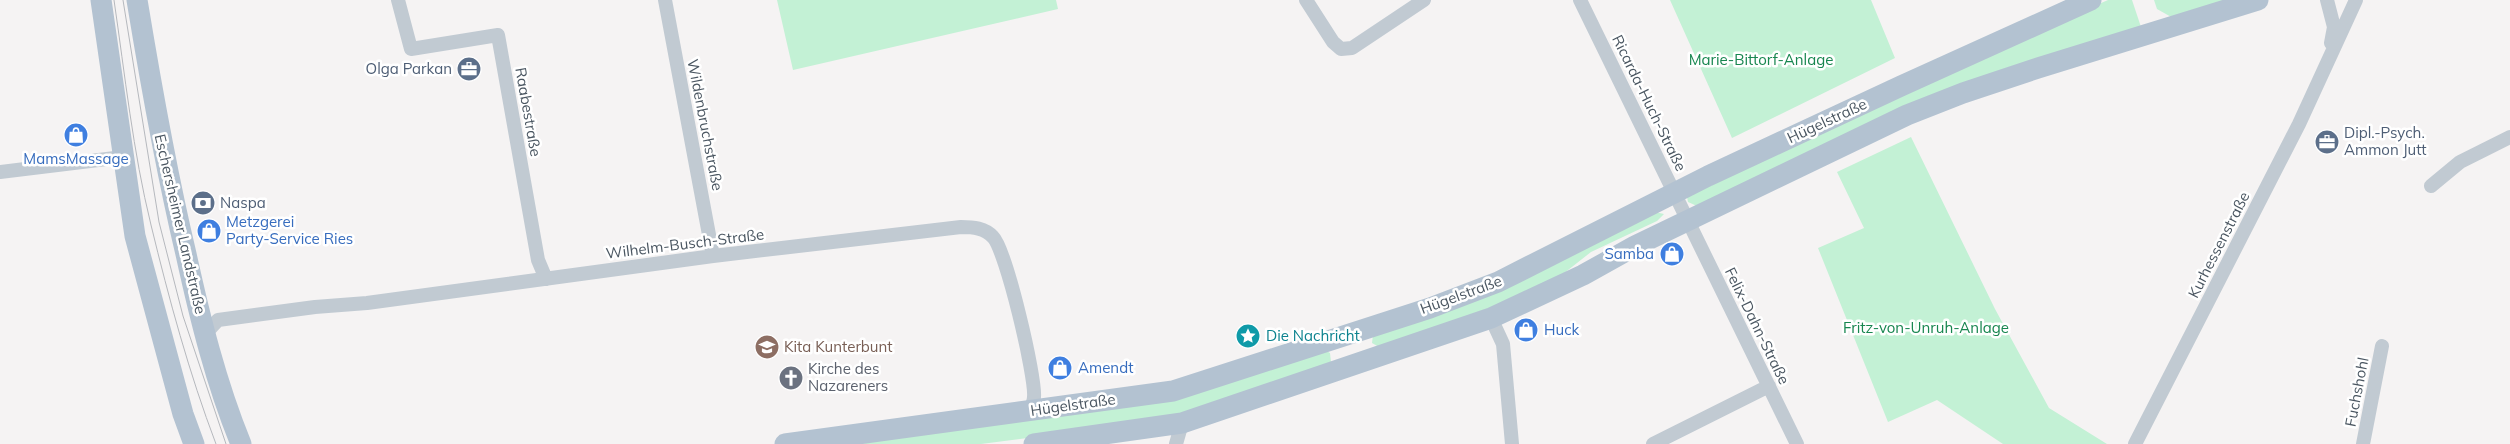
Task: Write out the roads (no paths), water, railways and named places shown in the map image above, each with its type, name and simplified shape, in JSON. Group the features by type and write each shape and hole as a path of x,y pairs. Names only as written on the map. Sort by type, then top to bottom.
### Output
{"main road":[{"path":"101,0 134,236 183,414 194,444"},
{"name":"Eschersheimer Landstraße","path":"137,0 161,142 205,334 227,407 241,444"},
{"name":"Hügelstraße","path":"785,444 1173,391 1367,326 1430,308 1498,282 1676,193 1900,86 2091,0"},
{"name":"Hügelstraße","path":"1034,444 1182,423 1491,318 1583,275 1635,246 1688,222 1830,151 1906,116 1955,96 2258,0"},
{"path":"1367,326 1362,338 1363,346 1366,350 1377,356"},
{"path":"1330,339 1339,354 1336,370"},
{"path":"183,414 185,444"}],"street":[{"name":"Raabestraße","path":"398,0 411,49 498,35 538,260 546,279"},
{"name":"Wildenbruchstraße","path":"665,0 713,256"},
{"path":"1306,0 1333,42 1341,49 1352,48 1424,0"},
{"name":"Ricarda-Huch-Straße","path":"1580,0 1676,193 1688,222"},
{"name":"Kurhessenstraße","path":"2327,0 2334,27 2327,59"},
{"name":"Kurhessenstraße","path":"2135,444 2299,124 2327,59 2356,0"},
{"path":"2431,186 2460,162 2510,137"},
{"path":"0,172 124,157"},
{"name":"Felix-Dahn-Straße","path":"1688,222 1796,444"},
{"name":"Wilhelm-Busch-Straße","path":"205,334 218,320 713,256 961,227 978,228 992,236 1000,246 1010,275 1031,375 1034,397 1029,412"},
{"path":"1491,318 1502,344 1512,444"},
{"name":"Fuchshohl","path":"2363,444 2382,346"},
{"path":"1653,444 1769,386"},
{"path":"1176,444 1182,423"}],"tram line":[{"path":"114,0 134,142 151,225 180,336 216,444"},
{"path":"123,0 159,222 183,316 226,444"}],"place":[{"name":"Olga Parkan","path":"469,69"},
{"name":"MamsMassage","path":"76,135"},
{"name":"Dipl.-Psych. Ammon Jutt","path":"2327,142"},
{"name":"Naspa","path":"203,203"},
{"name":"Metzgerei Party-Service Ries","path":"209,231"},
{"name":"Samba","path":"1672,254"},
{"name":"Huck","path":"1526,330"},
{"name":"Die Nachricht","path":"1248,336"},
{"name":"Kita Kunterbunt","path":"767,347"},
{"name":"Amendt","path":"1060,368"},
{"name":"Kirche des Nazareners","path":"791,378"}],"park label":[{"name":"Marie-Bittorf-Anlage","path":"1761,60"},
{"name":"Fritz-von-Unruh-Anlage","path":"1926,328"}]}
